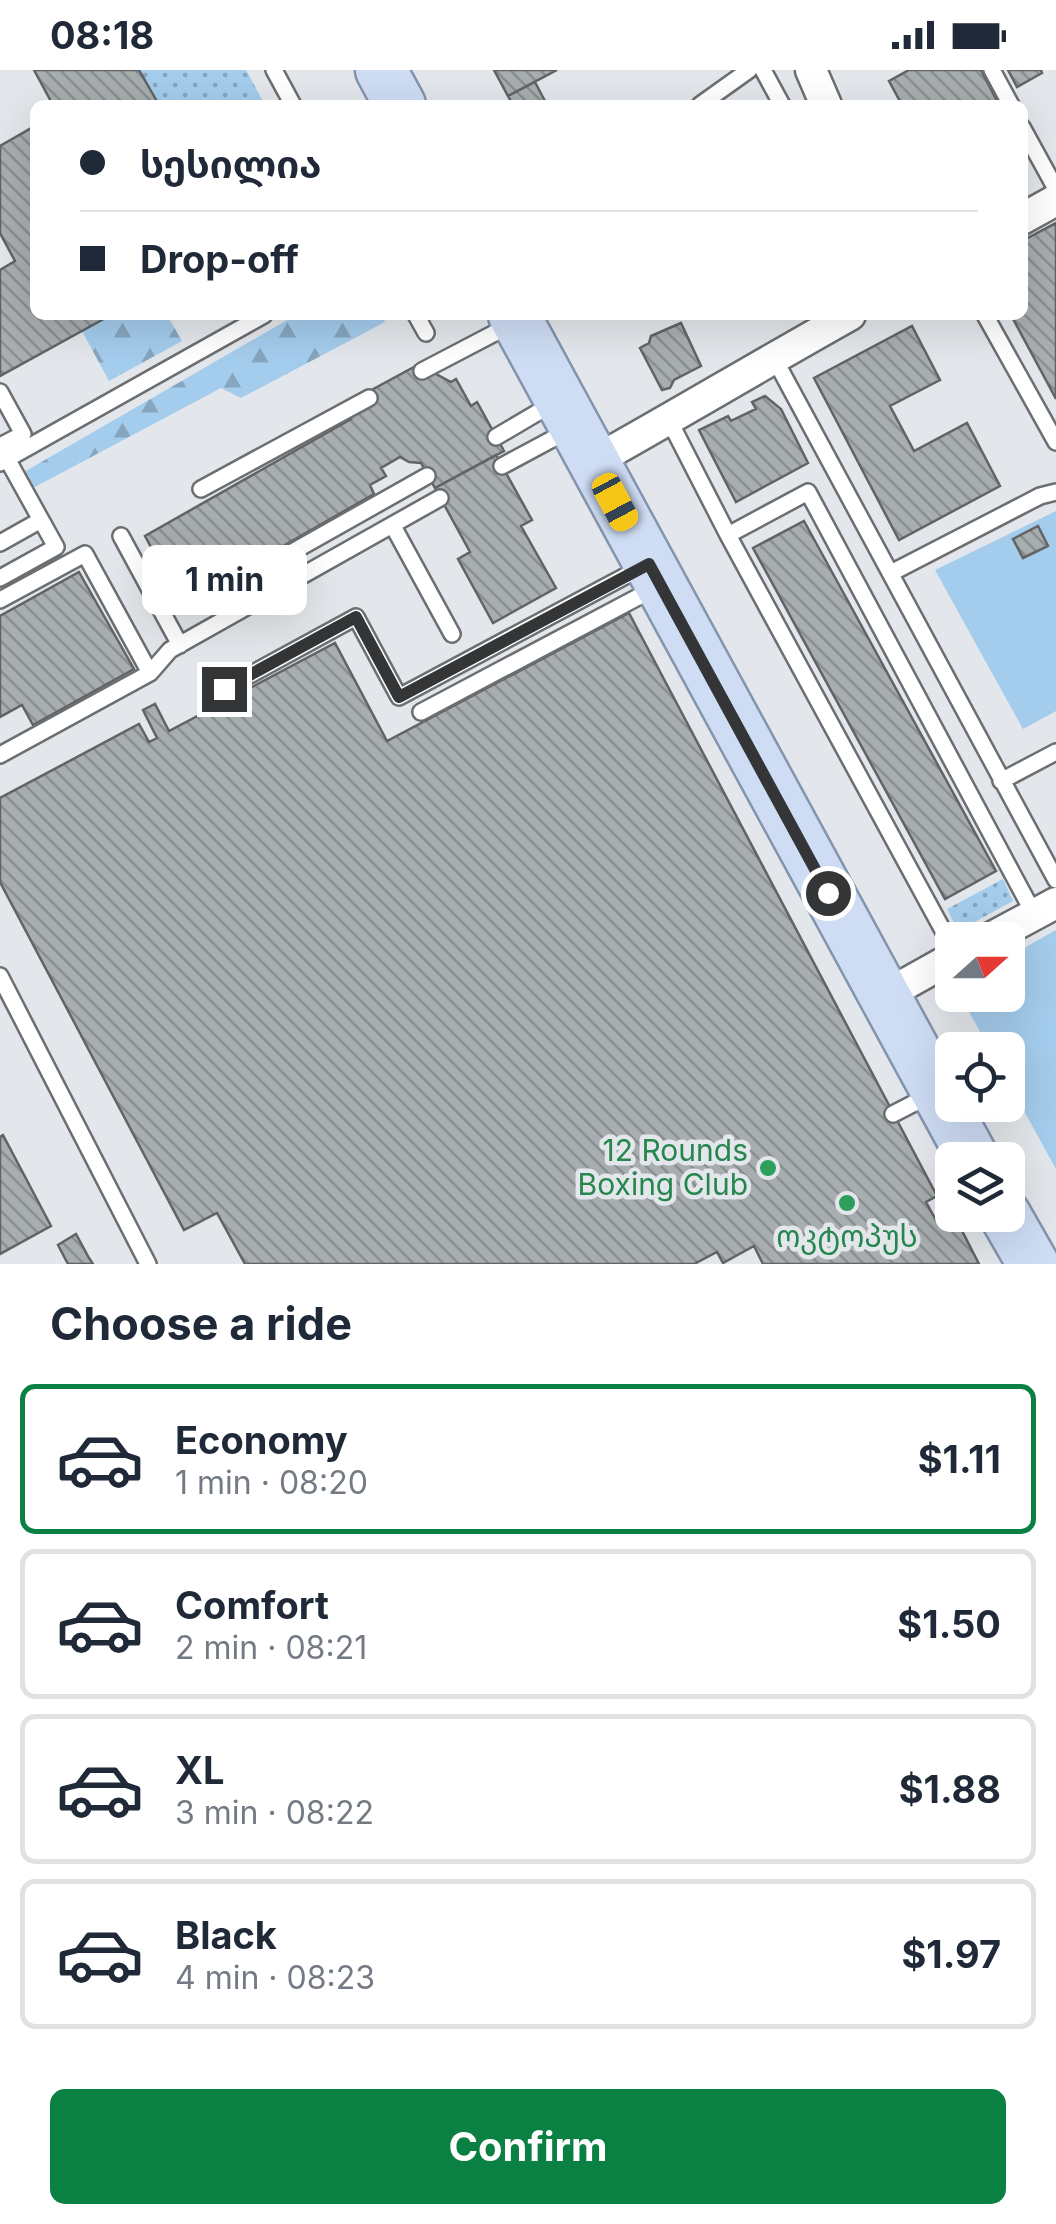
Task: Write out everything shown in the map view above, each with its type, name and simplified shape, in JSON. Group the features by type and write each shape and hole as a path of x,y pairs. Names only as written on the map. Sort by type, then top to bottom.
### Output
{"main road":[{"path":"381,70 397,100"},
{"path":"517,320 884,996 915,1102 956,1142"}],"street":[{"path":"811,70 824,100"},
{"path":"1028,215 1056,200"},
{"path":"576,430 669,420 841,320"},
{"path":"1020,922 1045,908"},
{"path":"884,996 935,968"}],"lane":[{"path":"274,70 290,100"},
{"path":"707,100 749,70"},
{"path":"763,70 779,100"},
{"path":"992,70 1008,100"},
{"path":"1028,138 1056,189"},
{"path":"4,461 255,320"},
{"path":"419,320 426,332"},
{"path":"422,371 512,320"},
{"path":"988,320 1056,442"},
{"path":"774,358 1056,880"},
{"path":"0,392 22,434 0,446 4,461 56,547 0,578"},
{"path":"201,490 369,398"},
{"path":"669,420 938,922"},
{"path":"496,437 576,430"},
{"path":"502,466 576,430"},
{"path":"200,604 428,476"},
{"path":"728,535 808,492 1045,908"},
{"path":"891,573 1040,496 1056,492"},
{"path":"0,755 150,673 180,644 440,498"},
{"path":"0,543 41,520"},
{"path":"393,526 452,634"},
{"path":"121,536 180,644"},
{"path":"0,600 85,554 150,673"},
{"path":"224,689 356,617 399,697 655,574"},
{"path":"420,712 655,574"},
{"path":"1001,781 1056,752"},
{"path":"0,976 148,1264"}],"green space":[{"path":"139,70 246,70 262,100 156,100"},
{"path":"102,320 170,320 182,341 109,381 82,331"},
{"path":"287,320 385,322 241,398 221,388 33,488 24,472"},
{"path":"1056,511 1056,711 1023,729 935,570"},
{"path":"1003,879 1013,901 974,922 954,922 947,909"},
{"path":"1056,930 1056,1169 1025,1113 1025,1032 980,1032 969,1012 1025,1012 1025,947"}],"building":[{"path":"34,70 139,70 156,100 50,100"},
{"path":"494,70 557,70 508,96"},
{"path":"909,70 981,70 996,100 899,100 889,81"},
{"path":"1008,70 1041,70 1042,73 1017,87"},
{"path":"535,82 544,100 510,100 508,96"},
{"path":"30,129 30,320 102,320 0,376 0,270 15,261 0,233 0,146"},
{"path":"1056,223 1056,399 1014,320 1028,320 1028,238"},
{"path":"681,323 701,366 662,390 640,348 649,343 651,336"},
{"path":"912,326 940,380 890,406 914,451 967,423 1000,486 899,540 814,378"},
{"path":"416,366 419,371 451,382 456,379 471,406 477,402 504,451 435,488 421,463 400,457 381,468 386,476 370,485 374,494 182,604 145,536 351,419 348,414 366,393"},
{"path":"765,396 781,409 808,463 736,502 699,430 728,416 731,421 756,409 752,402"},
{"path":"496,455 532,520 521,526 556,588 493,623 458,559 470,552 435,488"},
{"path":"804,521 996,871 945,899 753,548"},
{"path":"1038,526 1048,546 1023,558 1013,539"},
{"path":"79,572 134,669 33,725 22,705 0,717 0,616"},
{"path":"629,613 935,1192 935,1197 926,1202 935,1218 935,1232 963,1232 979,1264 763,1264 754,1246 723,1263 717,1252 694,1264 245,1264 217,1213 184,1230 0,882 0,798 139,724 149,742 157,738 143,710 155,704 169,731 335,643 387,741"},
{"path":"3,1135 51,1226 0,1254 0,1137"},
{"path":"76,1234 93,1264 68,1264 58,1245"}],"place":[{"name":"12 Rounds Boxing Club","path":"768,1168"},
{"name":"ოკტოპუს","path":"847,1203"}],"route":[{"path":"224,689 356,617 399,697 649,564 828,893"}]}
